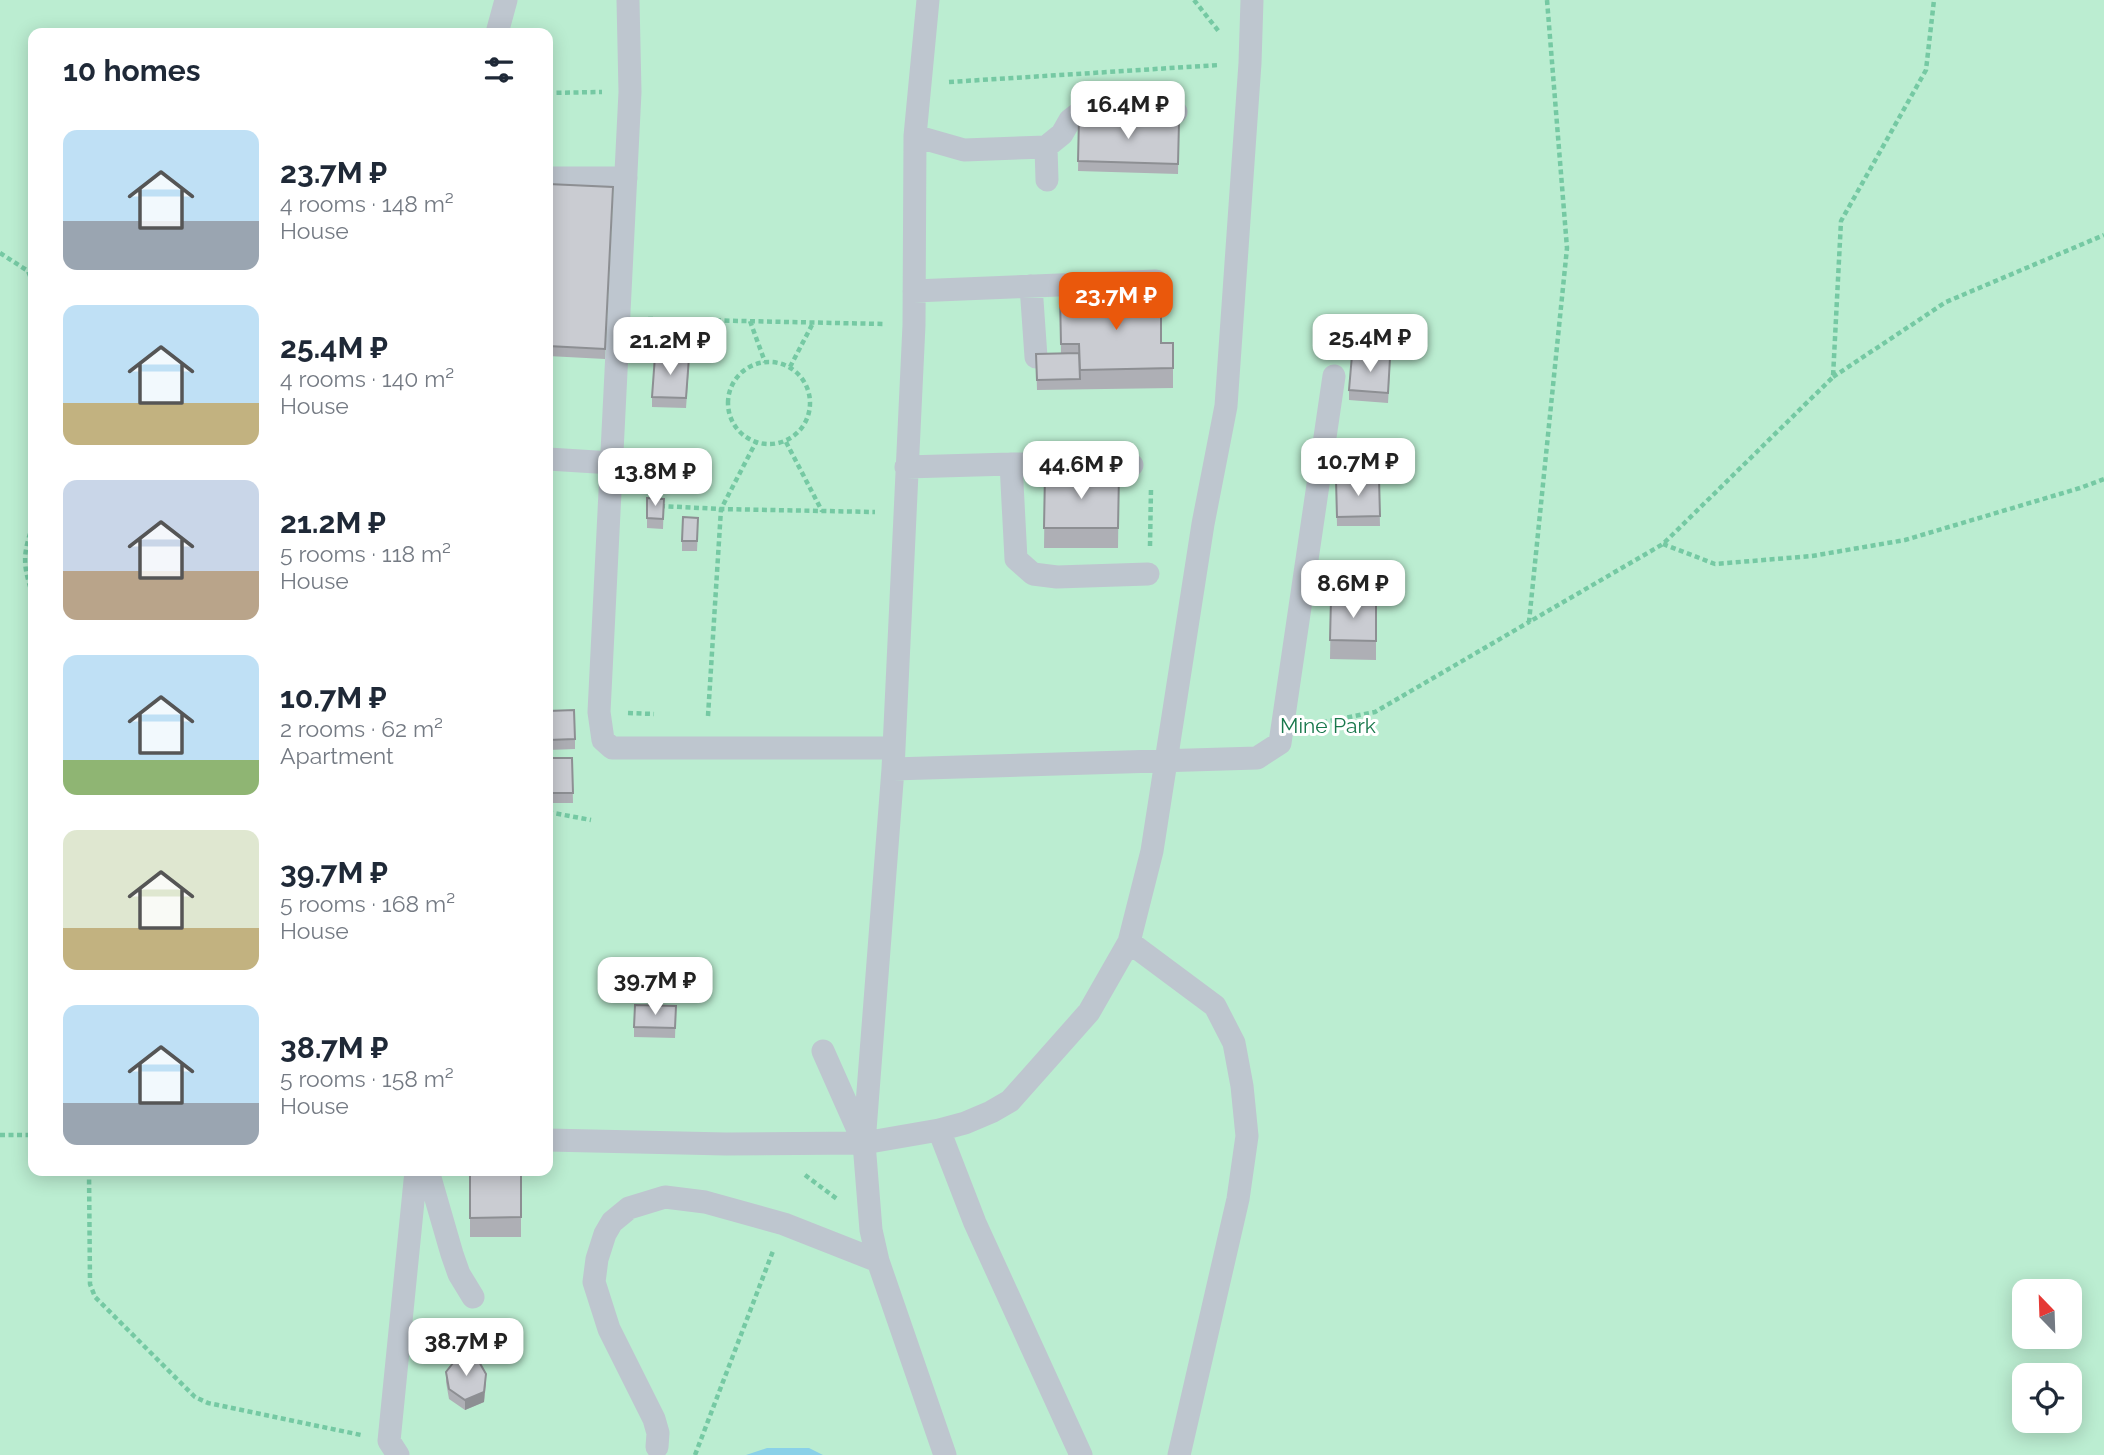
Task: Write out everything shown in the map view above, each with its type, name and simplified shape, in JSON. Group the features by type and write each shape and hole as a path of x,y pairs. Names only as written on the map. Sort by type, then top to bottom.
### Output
{"lane":[{"path":"498,28 506,0"},
{"path":"628,0 630,92 599,712 603,740 612,748 893,759 1257,758 1280,743 1334,376"},
{"path":"928,0 915,136 914,325 893,759 864,1143 872,1230 878,1261 945,1455"},
{"path":"553,1140 726,1144 864,1143 939,1130 965,1123 1010,1101 1090,1012 1129,942 1152,851 1203,524 1226,406 1252,0"},
{"path":"915,136 964,150 1046,147 1062,134 1070,120 1079,113 1176,112"},
{"path":"1046,147 1047,180"},
{"path":"553,178 626,178"},
{"path":"914,291 1156,281"},
{"path":"1031,286 1036,357"},
{"path":"553,458 612,463"},
{"path":"1011,464 1016,559 1032,574 1057,577 1148,574"},
{"path":"906,467 1132,465"},
{"path":"1129,942 1216,1006 1234,1043 1247,1136 1238,1199 1180,1455"},
{"path":"823,1051 864,1143"},
{"path":"939,1130 975,1223 1080,1455"},
{"path":"393,1448 416,1176"},
{"path":"429,1176 459,1274 473,1297"},
{"path":"657,1447 658,1433 654,1419 608,1329 594,1282 597,1259 612,1222 629,1208 665,1197 705,1202 784,1224 878,1261"}],"path":[{"path":"1529,622 1567,248 1547,0"},
{"path":"1833,377 1841,221 1926,70 1934,0"},
{"path":"920,84 1250,63"},
{"path":"553,93 630,92"},
{"path":"1282,729 1375,712 1663,544 1833,377 1946,302 2104,235"},
{"path":"0,253 28,270"},
{"path":"619,318 914,325"},
{"path":"750,321 765,362"},
{"path":"790,366 813,323"},
{"path":"765,362 790,366 802,377 811,397 811,408 803,428 786,442 756,442 744,436 731,419 728,398 730,387 744,370 753,364 765,362"},
{"path":"708,716 721,509 756,442"},
{"path":"786,442 822,511"},
{"path":"1132,465 1146,475 1152,494 1148,574"},
{"path":"1663,544 1715,564 1812,556 1905,540 2104,479"},
{"path":"611,502 721,509 904,513"},
{"path":"28,539 24,570 28,582"},
{"path":"553,813 590,820"},
{"path":"0,1135 28,1135"},
{"path":"800,1173 834,1196 872,1230"},
{"path":"89,1176 90,1283 95,1297 195,1397 208,1403 393,1448"},
{"path":"695,1455 784,1224"}],"green space":[{"name":"Mine Park","path":"0,0 2104,0 2104,1455 0,1455"}],"water":[{"path":"767,1448 809,1448 823,1455 746,1455"}],"building":[{"path":"1079,118 1179,122 1178,164 1078,161"},
{"path":"553,184 613,187 605,349 553,346"},
{"path":"1161,295 1161,343 1173,343 1173,368 1080,370 1079,344 1061,344 1060,296"},
{"path":"1079,353 1080,379 1037,380 1036,354"},
{"path":"1352,355 1390,358 1388,393 1349,390"},
{"path":"655,356 689,357 686,398 652,397"},
{"path":"1045,473 1119,474 1118,528 1044,528"},
{"path":"1379,478 1380,516 1337,517 1336,480"},
{"path":"647,498 664,499 663,519 647,518"},
{"path":"683,517 698,518 697,541 682,541"},
{"path":"1331,598 1376,599 1376,641 1330,640"},
{"path":"574,710 575,739 553,740 553,711"},
{"path":"553,758 572,758 573,793 553,793"},
{"path":"635,1005 676,1006 675,1028 634,1027"},
{"path":"470,1176 521,1176 521,1217 470,1218"},
{"path":"457,1358 478,1360 486,1374 484,1392 465,1400 449,1389 446,1372"}]}
